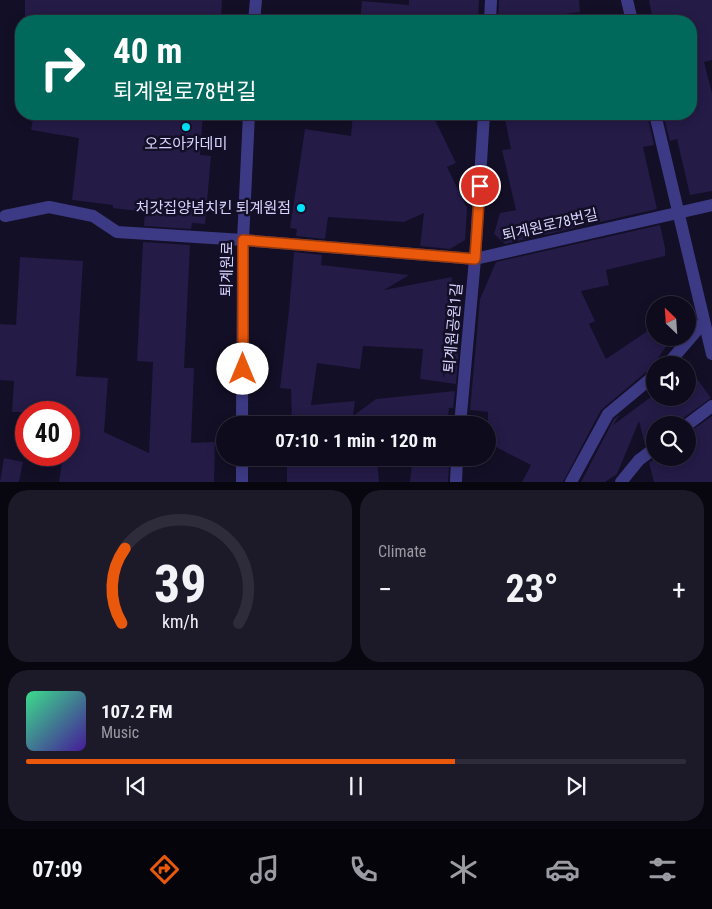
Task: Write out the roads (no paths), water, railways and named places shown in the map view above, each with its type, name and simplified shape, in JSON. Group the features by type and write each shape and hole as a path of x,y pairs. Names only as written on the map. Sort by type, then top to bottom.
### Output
{"street":[{"path":"255,15 256,0"},
{"path":"490,15 491,0"},
{"path":"627,0 631,15"},
{"name":"퇴계원로","path":"242,416 243,240 250,120"},
{"name":"퇴계원공원1길","path":"461,416 475,259 484,120"},
{"path":"655,120 712,354"},
{"name":"퇴계원로78번길","path":"5,216 48,207 93,216 117,232 475,259 712,205"},
{"path":"675,356 704,322"},
{"path":"571,482 608,414 646,382"},
{"path":"696,418 712,406"},
{"path":"621,482 639,460 646,455"},
{"path":"242,466 242,482"},
{"path":"456,482 457,466"}],"place":[{"name":"오즈아카데미","path":"186,127"},
{"name":"처갓집양념치킨 퇴계원점","path":"301,208"}]}
